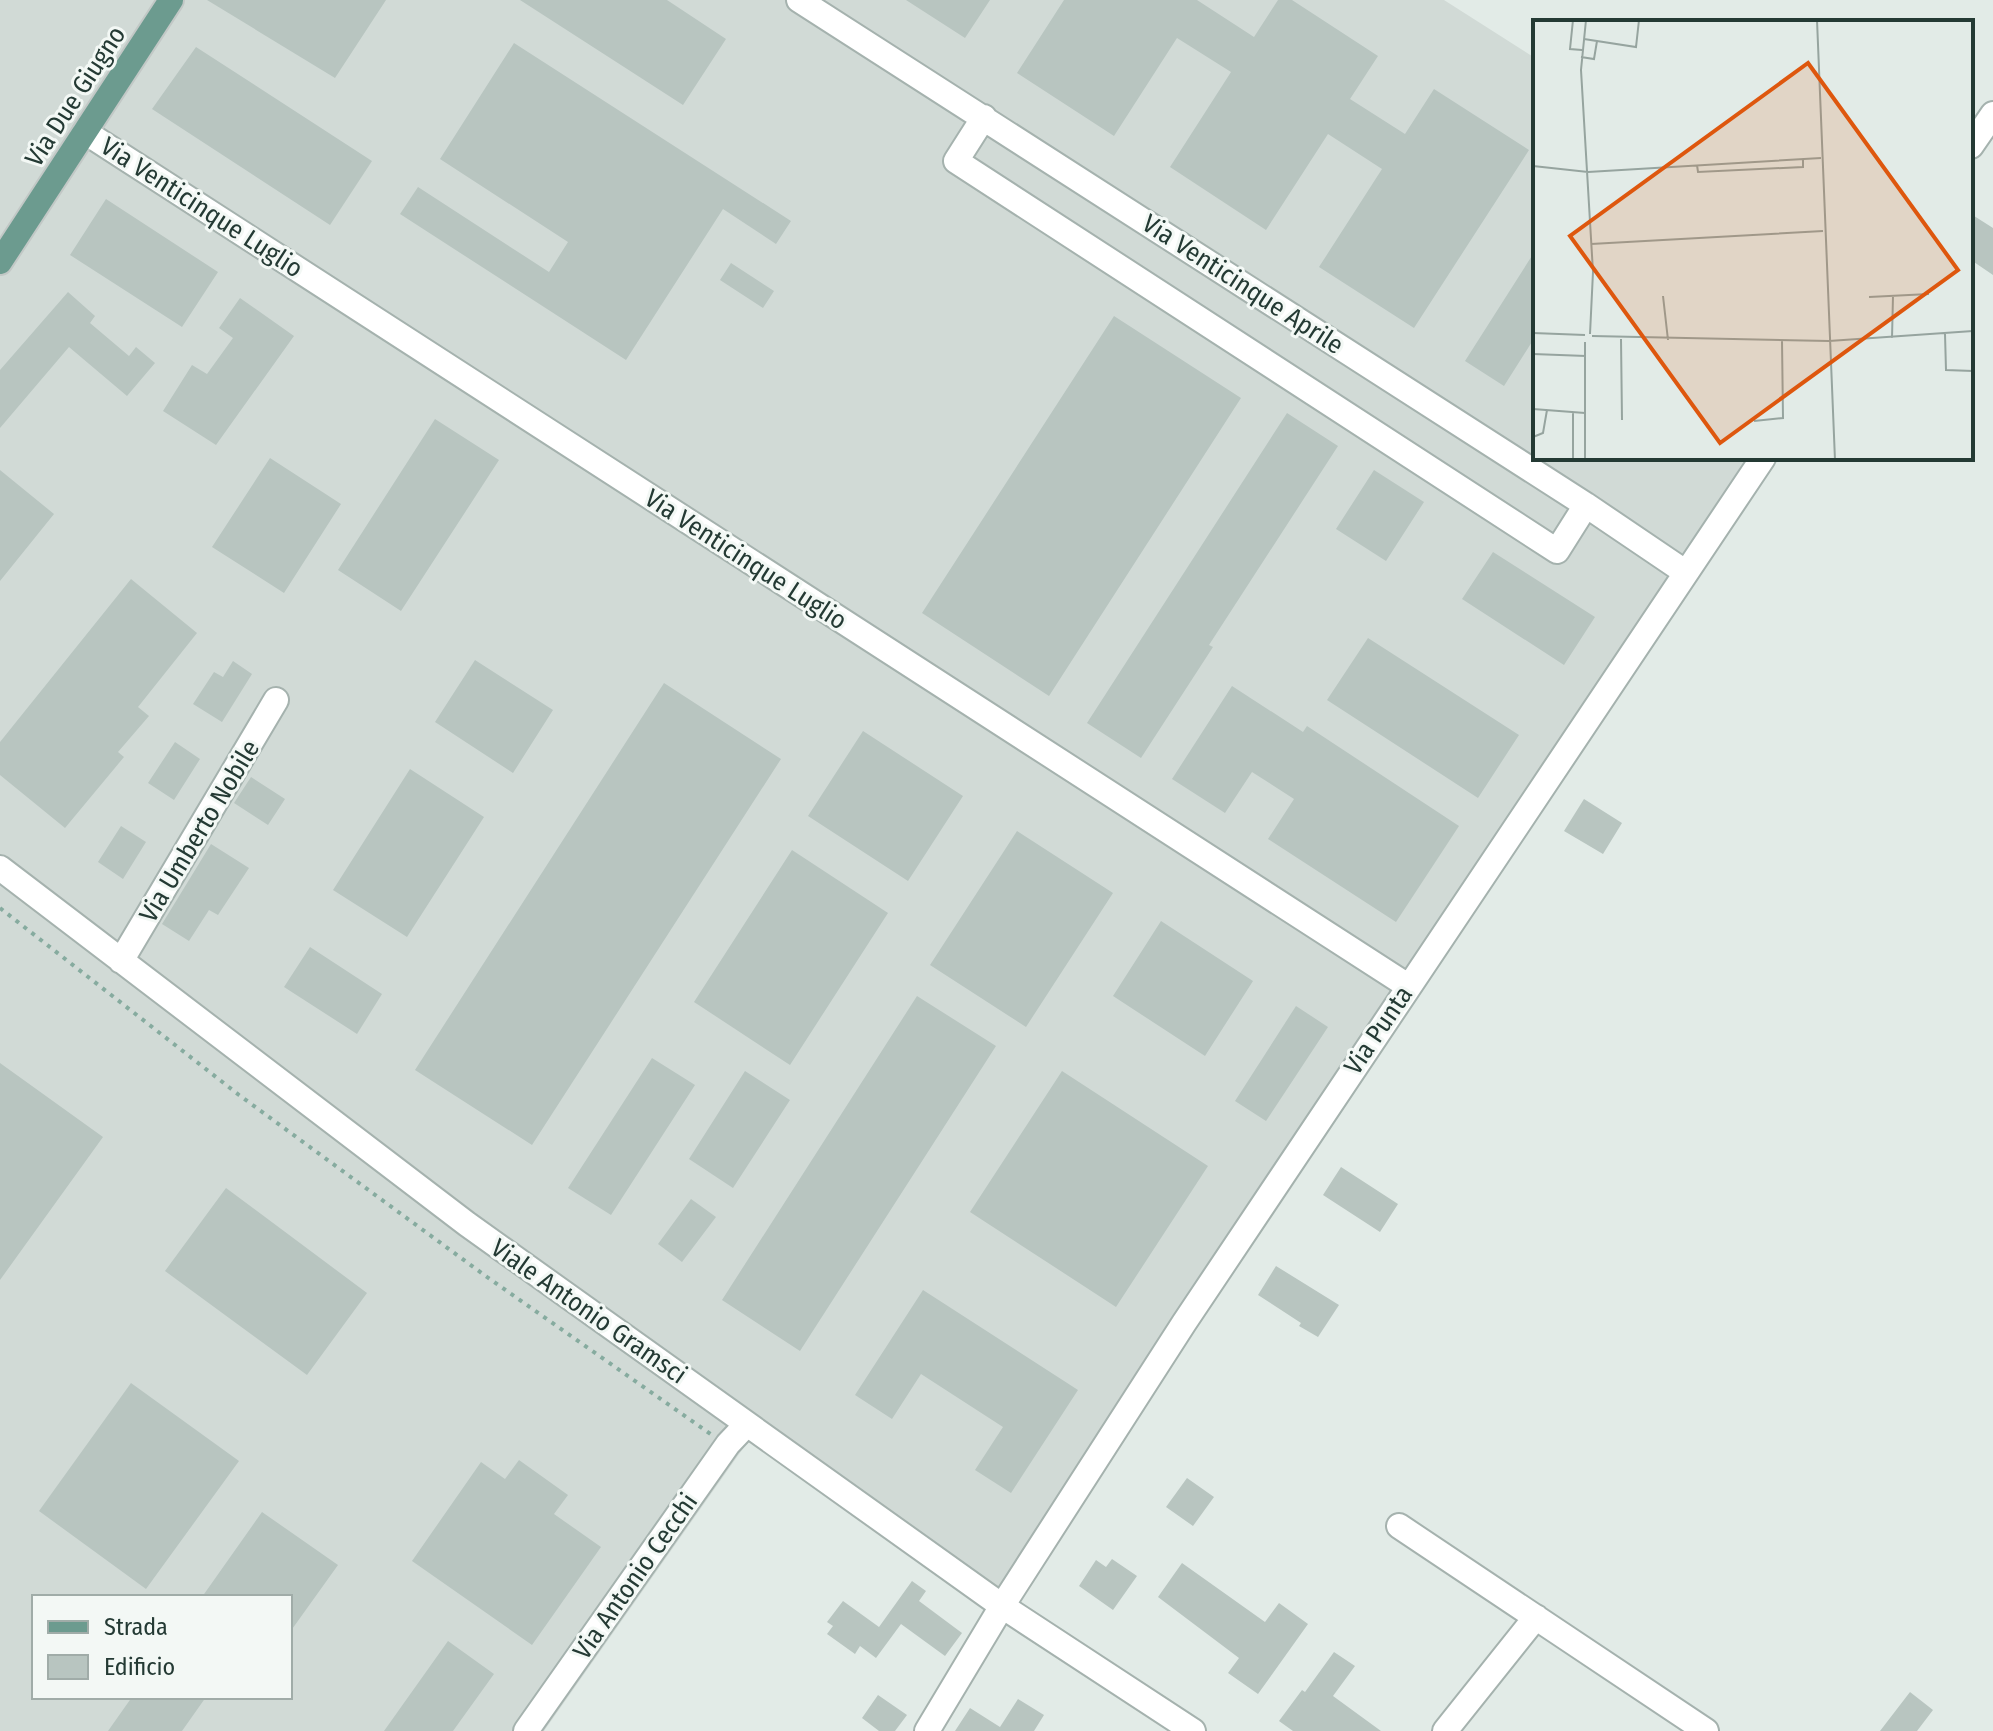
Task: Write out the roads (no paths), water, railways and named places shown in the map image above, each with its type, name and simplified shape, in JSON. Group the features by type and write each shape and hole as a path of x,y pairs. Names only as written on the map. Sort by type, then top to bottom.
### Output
{"main road":[{"name":"Via Due Giugno","path":"0,262 171,0"}],"street":[{"name":"Via Venticinque Aprile","path":"799,0 1586,505 1685,572"},
{"path":"1973,143 1993,114"},
{"path":"984,117 956,161 1557,551 1586,505"},
{"name":"Via Venticinque Luglio","path":"85,132 1408,986"},
{"name":"Via Punta","path":"927,1731 1002,1606 1184,1323 1762,460"},
{"name":"Via Umberto Nobile","path":"121,961 276,700"},
{"name":"Viale Antonio Gramsci","path":"0,868 467,1224 1002,1606 1193,1731"},
{"name":"Via Antonio Cecchi","path":"526,1731 728,1444 747,1424"},
{"path":"1399,1526 1706,1731"},
{"path":"1445,1731 1536,1617"}]}
